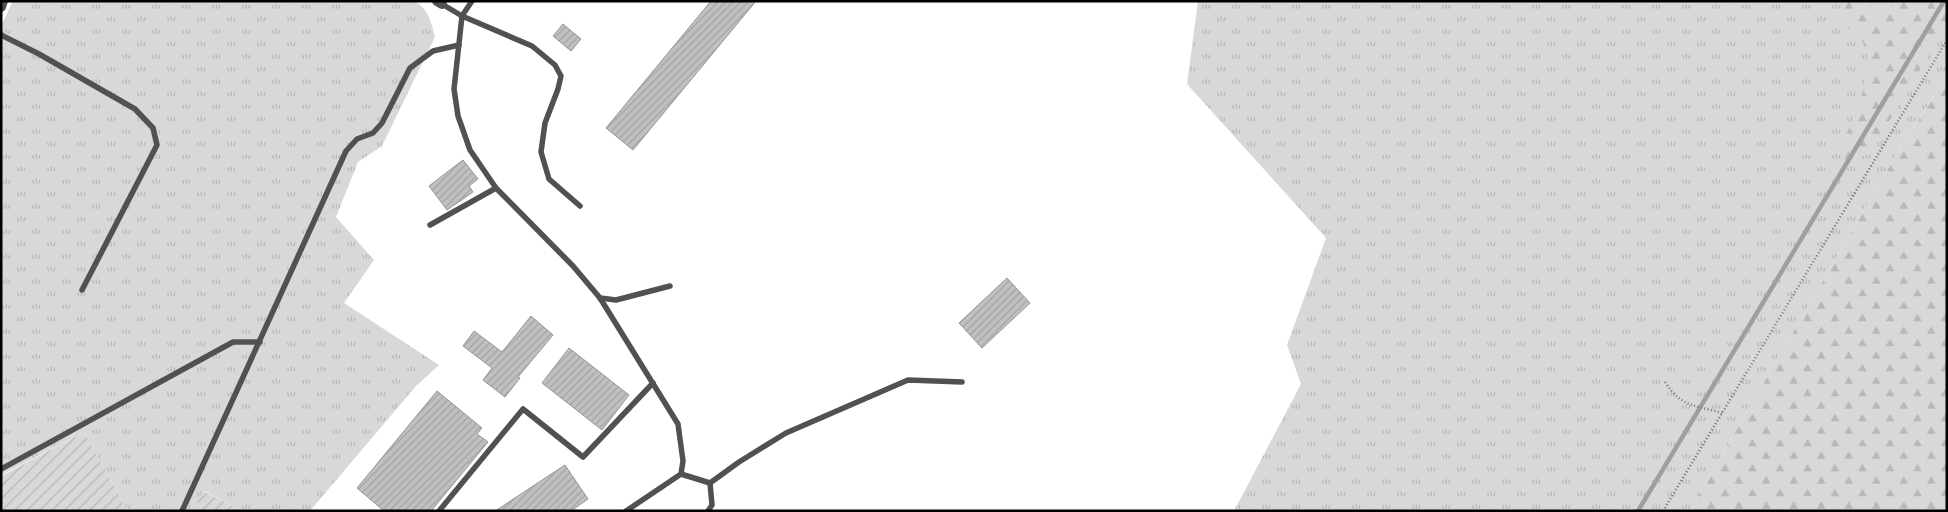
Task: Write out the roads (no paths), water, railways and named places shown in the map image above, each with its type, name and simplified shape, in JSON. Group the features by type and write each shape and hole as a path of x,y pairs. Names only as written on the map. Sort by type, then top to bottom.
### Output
{"street":[{"path":"1,7 3,1"}],"lane":[{"path":"472,1 462,16 454,89 458,116 470,150 496,188 573,266 600,298 678,424 683,461 682,474"},
{"path":"440,3 462,16 532,46 555,65 560,76 558,89 545,123 541,152 549,179 580,206"},
{"path":"1,34 135,109 153,128 157,146 82,290"},
{"path":"182,511 346,151 357,139 373,133 382,124 410,68 433,51 459,44"},
{"path":"430,226 496,188"},
{"path":"600,298 616,300 670,286"},
{"path":"1,469 233,342 260,342"},
{"path":"710,483 739,462 786,433 908,380 962,382"},
{"path":"439,511 523,409 583,457 653,383"},
{"path":"682,474 710,483"},
{"path":"626,511 682,474"},
{"path":"708,511 712,505 710,483"}],"waterway":[{"path":"1638,511 1944,1"}]}
